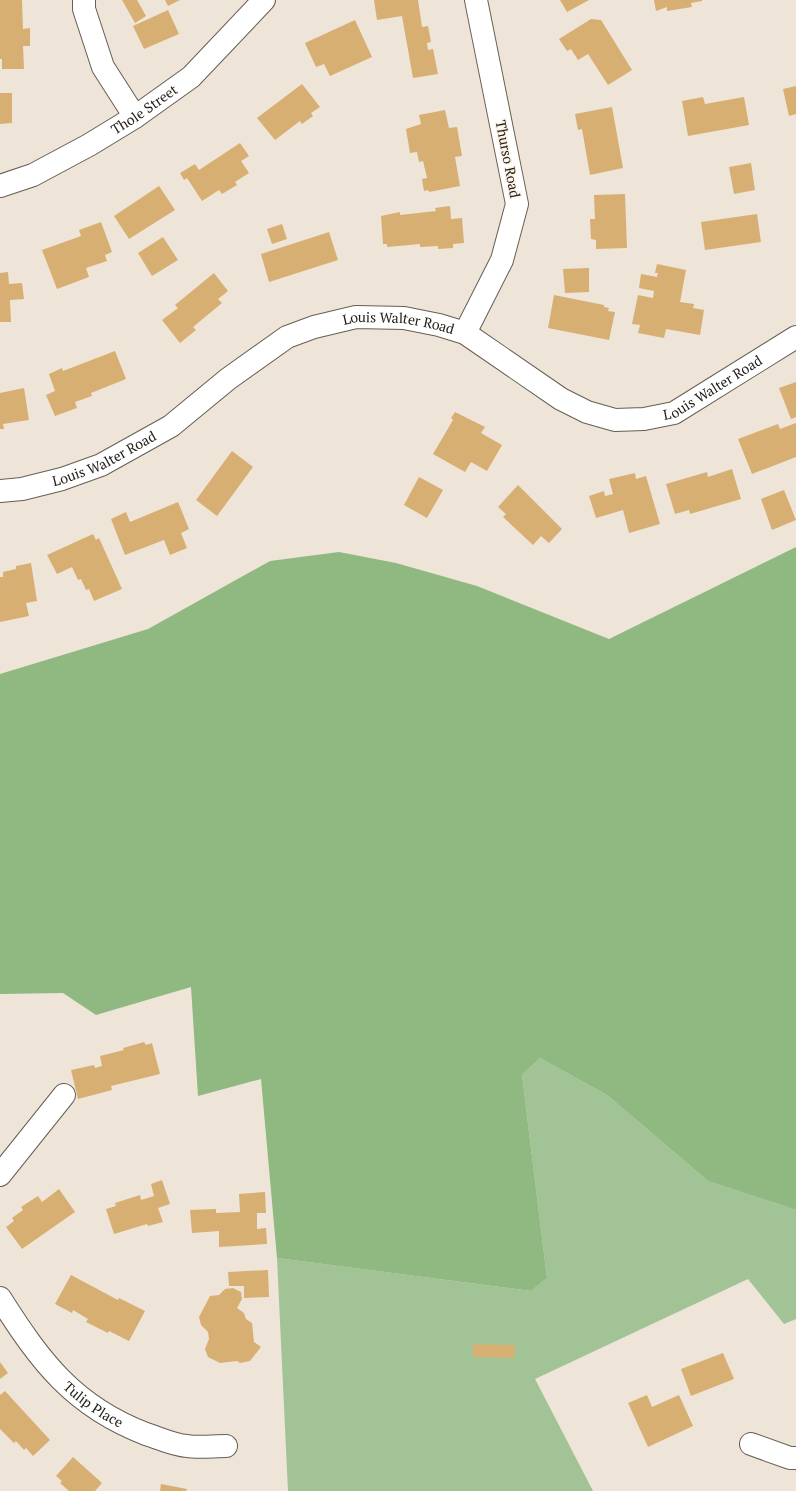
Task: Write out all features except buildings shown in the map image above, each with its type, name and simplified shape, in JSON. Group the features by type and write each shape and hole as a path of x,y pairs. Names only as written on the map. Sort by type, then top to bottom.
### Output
{"street":[{"path":"84,0 84,9 103,67 135,117"},
{"name":"Thole Street","path":"0,186 32,175 89,145 135,117 191,77 264,0"},
{"name":"Thurso Road","path":"465,333 502,260 517,204 476,0"},
{"name":"Louis Walter Road","path":"0,491 22,489 62,479 101,465 137,447 171,426 228,379 287,336 314,327 356,317 404,318 439,324 465,333 561,399 587,412 615,420 644,419 674,413 796,337"},
{"path":"0,1175 64,1094"},
{"name":"Tulip Place","path":"0,1298 28,1342 60,1379 85,1402 124,1425 161,1439 186,1446 226,1446"},
{"path":"751,1444 790,1458 796,1458"}],"green space":[{"path":"796,547 796,1210 708,1181 607,1095 540,1058 522,1075 547,1278 531,1291 277,1258 261,1079 198,1096 191,987 96,1015 63,993 0,994 0,674 148,629 270,561 339,552 396,563 477,586 609,639"},
{"path":"540,1058 607,1095 708,1181 796,1210 796,1319 784,1324 748,1279 535,1379 593,1491 288,1491 277,1258 531,1291 547,1278 522,1075"}]}
